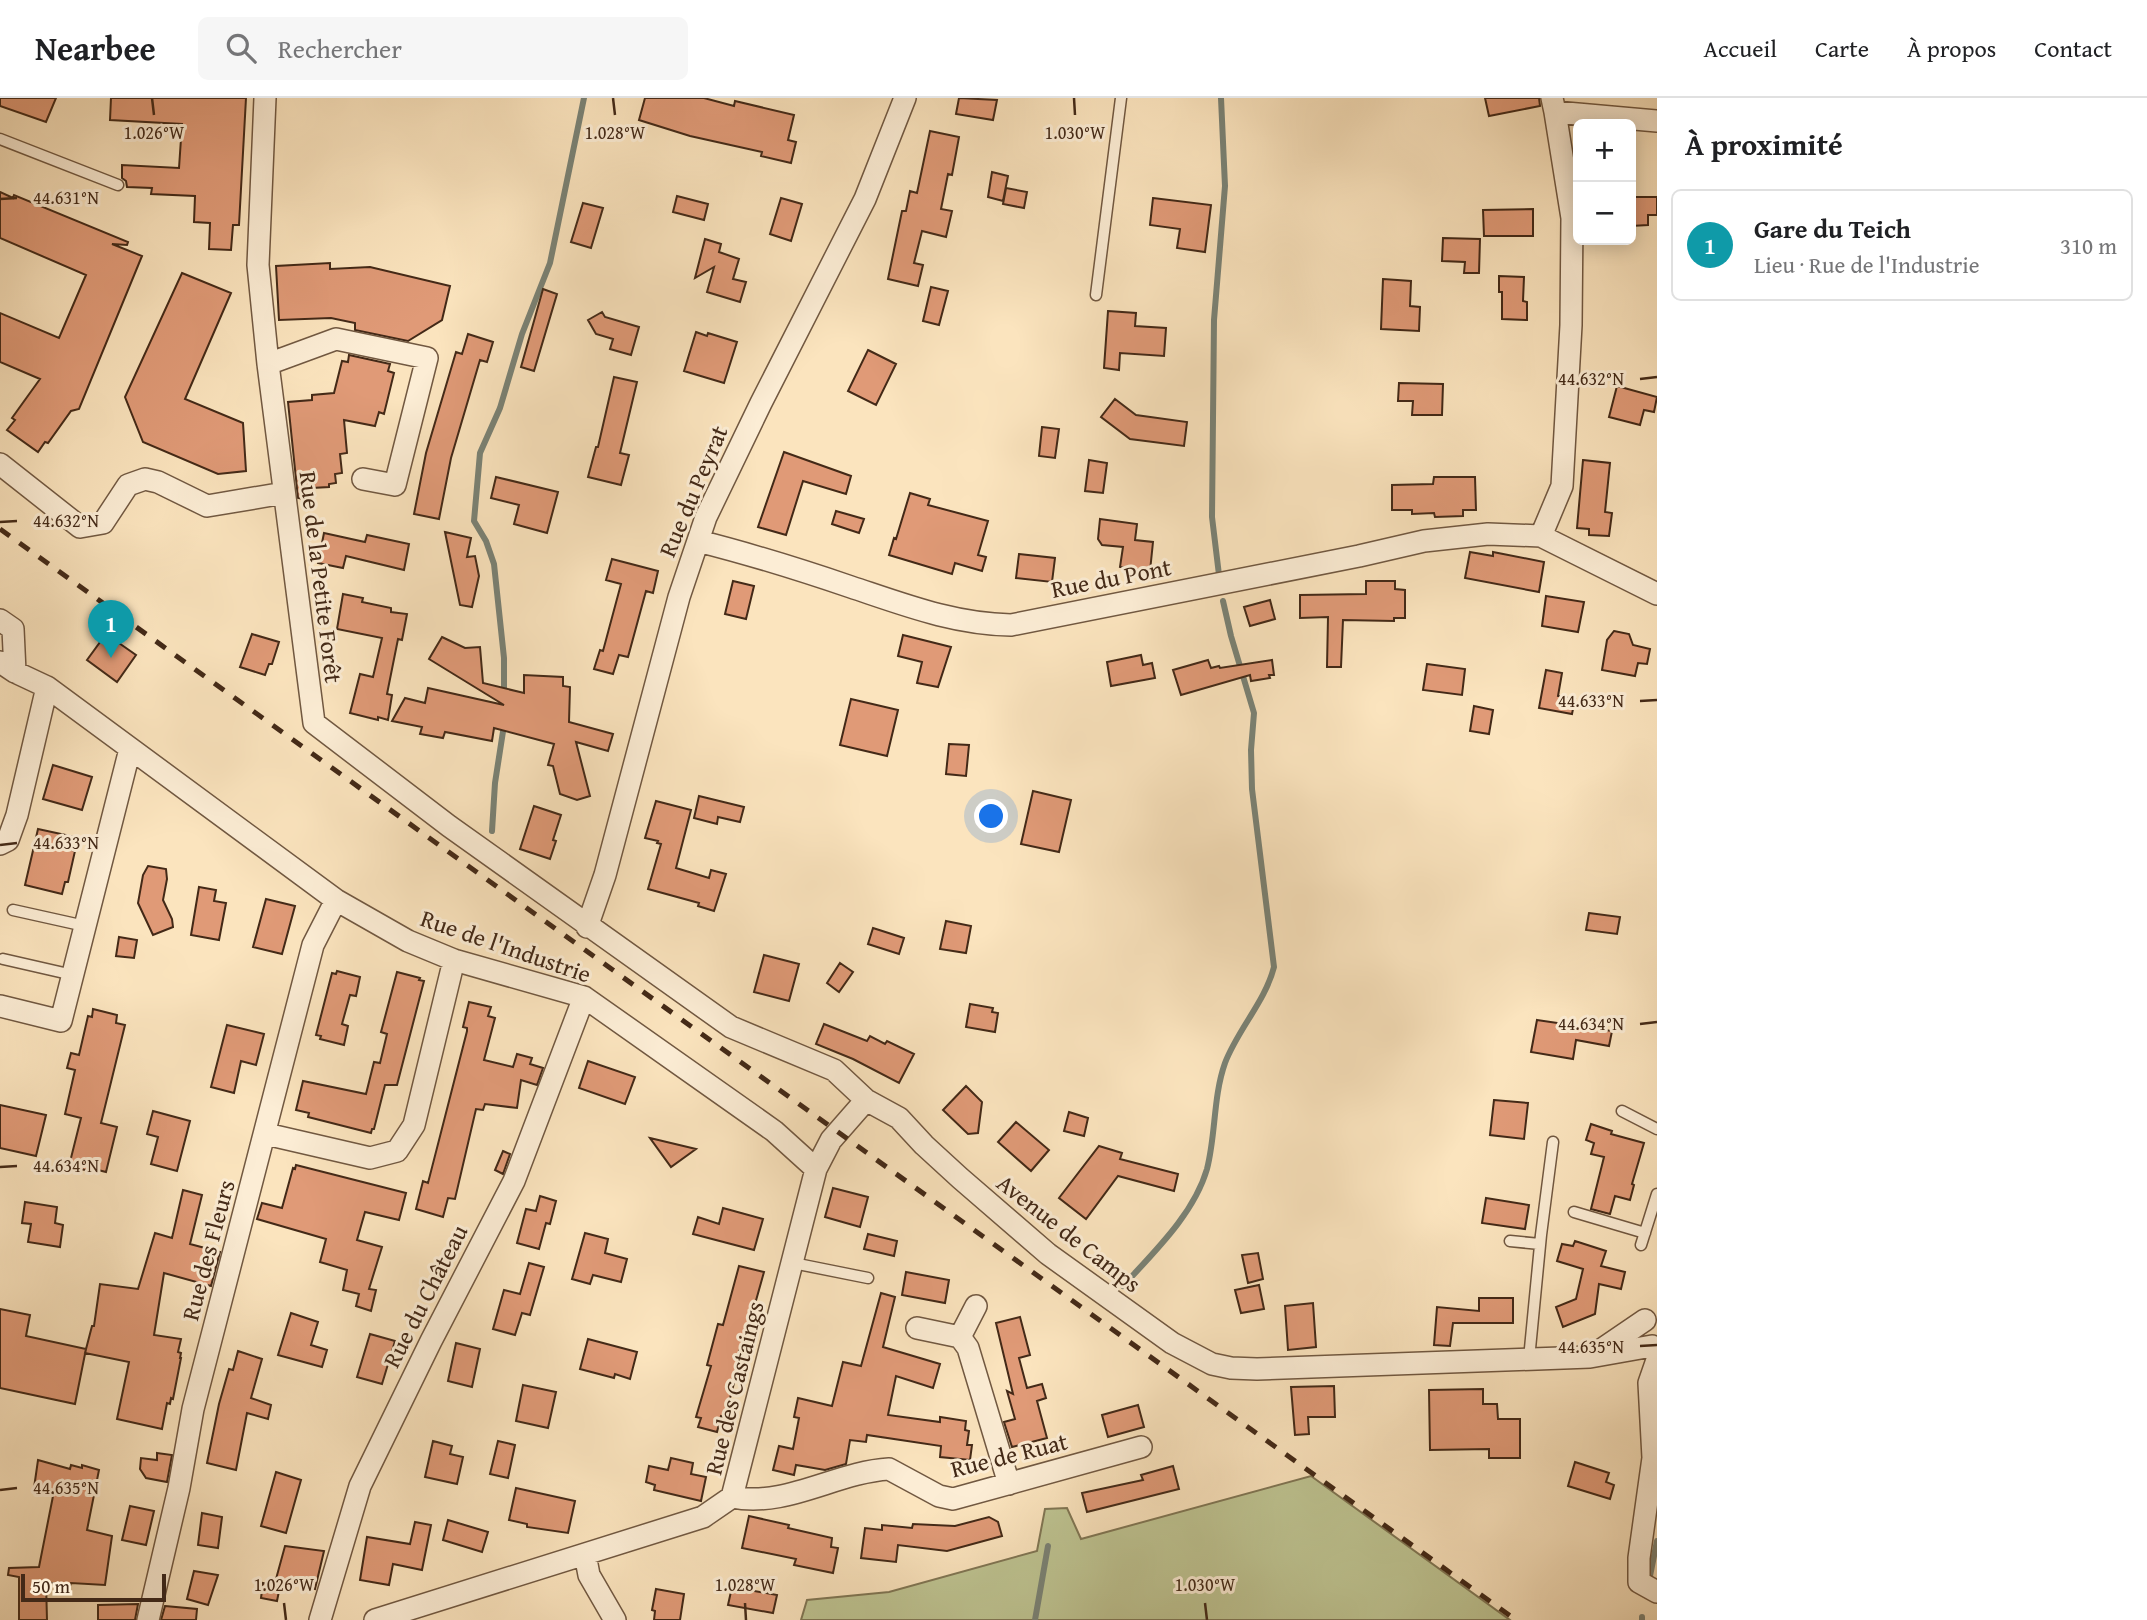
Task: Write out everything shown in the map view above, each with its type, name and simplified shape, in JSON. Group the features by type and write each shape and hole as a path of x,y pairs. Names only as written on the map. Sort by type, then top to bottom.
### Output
{"street":[{"name":"Rue de la Petite Forêt","path":"265,98 258,265 314,723 587,927"},
{"name":"Rue du Peyrat","path":"587,927 605,875 679,597 706,517 865,199 905,98"},
{"path":"1657,121 1553,105 1572,218 1571,325 1562,486 1541,536 1657,594"},
{"path":"268,364 336,339 427,358 395,485 363,479"},
{"path":"0,464 80,527 103,523 128,485 145,479 158,482 208,506 284,493"},
{"name":"Rue du Pont","path":"698,541 756,555 946,618 986,625 1011,625 1424,541 1488,534 1541,536"},
{"path":"0,620 13,629 8,667"},
{"name":"Rue de l'Industrie","path":"8,667 47,687 336,900 408,941 454,960 584,998 774,1132 816,1169"},
{"path":"0,844 8,840 17,816 47,687"},
{"path":"0,1006 61,1021 130,749"},
{"name":"Rue des Fleurs","path":"148,1620 179,1488 193,1409 313,945 336,900"},
{"name":"Avenue de Camps","path":"587,927 731,1027 834,1070 866,1101 899,1118 952,1171 1048,1254 1171,1343 1212,1364 1231,1368 1257,1368 1590,1357 1656,1352"},
{"path":"266,1134 370,1158 397,1151 414,1125 454,960"},
{"name":"Rue du Château","path":"320,1620 360,1486 431,1340 514,1181 584,998"},
{"name":"Rue des Castaings","path":"375,1620 703,1517 732,1497 816,1169 831,1140 866,1101"},
{"path":"960,1337 976,1306"},
{"path":"1648,1587 1639,1558 1655,1459 1649,1383 1656,1352 1646,1338 1651,1314"},
{"path":"1590,1357 1651,1314"},
{"path":"918,1328 960,1337"},
{"path":"960,1337 973,1362 1009,1484"},
{"name":"Rue de Ruat","path":"732,1497 751,1501 779,1497 889,1469 947,1498 963,1497 1141,1447"},
{"path":"585,1554 589,1575 615,1620"}],"lane":[{"path":"1096,295 1121,98"},
{"path":"0,139 118,185"},
{"path":"12,910 85,926"},
{"path":"3,959 73,975"},
{"path":"1622,1111 1657,1129"},
{"path":"1529,1359 1553,1142"},
{"path":"1641,1245 1657,1194"},
{"path":"1574,1212 1645,1233"},
{"path":"1510,1241 1540,1244"},
{"path":"793,1264 868,1278"}],"green space":[{"path":"1311,1476 1510,1620 801,1620 807,1600 889,1592 1037,1551 1045,1509 1067,1508 1081,1539"}],"building":[{"path":"0,98 56,98 46,122 0,106"},
{"path":"111,98 246,98 239,225 233,225 231,250 209,249 210,223 194,222 195,196 151,194 152,188 127,187 122,178 122,165 179,168 182,124 110,120"},
{"path":"645,98 704,98 734,106 735,101 794,115 788,140 796,142 791,163 761,156 762,152 690,136 639,120"},
{"path":"959,98 997,100 993,120 956,114"},
{"path":"1485,98 1539,98 1540,106 1489,116"},
{"path":"930,131 959,137 952,175 948,174 941,209 952,211 946,237 922,231 914,263 923,265 918,286 888,279 902,211 906,211 910,191 917,193"},
{"path":"992,172 1008,176 1003,201 988,197"},
{"path":"1006,188 1027,192 1024,208 1003,204"},
{"path":"0,192 13,198 14,195 128,242 127,245 112,244 142,256 79,409 71,411 48,443 45,442 38,452 7,430 15,420 12,418 40,379 0,362 0,313 59,338 86,275 0,238"},
{"path":"677,196 708,204 704,220 673,212"},
{"path":"1636,197 1657,197 1657,215 1648,215 1648,225 1636,226"},
{"path":"781,198 802,204 791,241 770,234"},
{"path":"1153,198 1211,205 1205,252 1177,248 1180,229 1150,225"},
{"path":"583,203 603,208 591,248 571,242"},
{"path":"1533,209 1533,236 1484,236 1483,210"},
{"path":"1443,238 1480,239 1479,273 1464,273 1465,262 1442,261"},
{"path":"705,239 721,244 719,252 739,259 733,279 746,282 740,302 707,292 714,267 695,278"},
{"path":"330,263 330,269 370,267 450,286 442,320 408,341 355,330 355,323 331,318 279,320 276,266"},
{"path":"182,273 231,293 185,399 243,423 246,471 218,474 143,442 125,397"},
{"path":"1499,276 1524,277 1523,301 1527,302 1527,320 1502,319"},
{"path":"1383,279 1411,281 1410,306 1420,307 1419,331 1381,329"},
{"path":"931,287 948,291 939,325 923,321"},
{"path":"543,289 557,294 534,371 521,367"},
{"path":"1108,311 1136,313 1135,326 1166,328 1164,356 1120,353 1119,370 1104,368"},
{"path":"602,312 605,317 639,327 631,355 610,349 613,339 596,334 588,320"},
{"path":"696,332 737,342 724,383 684,371"},
{"path":"468,334 493,342 487,362 480,360 451,458 439,519 414,514 426,453 456,352 462,354"},
{"path":"868,350 896,364 876,405 848,391"},
{"path":"349,355 390,364 388,371 394,373 384,414 379,412 375,426 344,420 347,453 340,454 342,473 335,474 336,483 329,484 329,487 312,488 313,501 298,498 288,402 312,400 312,395 334,393 342,361 348,362"},
{"path":"614,377 637,382 620,453 629,455 621,485 588,477 598,447"},
{"path":"1399,383 1443,384 1442,415 1412,415 1413,401 1398,401"},
{"path":"1617,386 1657,397 1654,412 1644,410 1640,425 1609,417"},
{"path":"1115,399 1136,415 1187,422 1184,446 1130,439 1101,417"},
{"path":"1042,427 1059,429 1055,458 1039,456"},
{"path":"784,452 851,476 846,494 803,481 786,535 758,527"},
{"path":"1089,460 1107,463 1103,493 1085,491"},
{"path":"1583,460 1610,463 1605,512 1612,513 1609,536 1589,535 1589,529 1577,528"},
{"path":"496,477 558,492 547,533 514,524 519,505 491,498"},
{"path":"1434,477 1475,477 1476,510 1463,510 1463,516 1435,517 1434,513 1412,514 1412,510 1392,510 1392,485 1433,484"},
{"path":"910,493 930,499 928,505 988,521 978,555 986,557 982,571 955,563 952,574 889,555"},
{"path":"836,511 864,519 859,533 832,524"},
{"path":"1100,519 1137,524 1135,540 1153,542 1150,571 1120,567 1123,547 1102,545 1098,539"},
{"path":"445,532 471,538 467,557 475,556 479,576 472,607 460,605"},
{"path":"324,533 365,542 367,535 409,544 404,570 346,556 343,568 318,563"},
{"path":"1470,552 1493,556 1493,552 1544,562 1539,592 1465,578"},
{"path":"1019,554 1055,558 1052,582 1016,578"},
{"path":"612,559 658,571 653,593 646,591 628,657 619,655 613,674 594,669 600,650 603,651 621,584 606,580"},
{"path":"733,581 754,586 746,619 725,614"},
{"path":"1366,581 1395,581 1395,589 1405,590 1405,618 1394,618 1394,621 1343,620 1341,667 1327,667 1328,617 1300,618 1300,595 1366,594"},
{"path":"343,594 363,598 362,602 391,608 391,612 407,614 402,640 398,639 387,694 392,695 388,720 350,713 360,674 373,677 382,638 337,629"},
{"path":"1546,596 1584,602 1578,632 1542,626"},
{"path":"1270,600 1275,619 1250,626 1244,607"},
{"path":"1614,631 1629,634 1633,645 1650,649 1647,664 1638,663 1635,676 1602,670 1607,640"},
{"path":"106,634 136,655 117,682 87,660"},
{"path":"252,634 279,642 272,664 269,664 265,675 240,667"},
{"path":"903,635 951,647 938,687 917,683 922,662 898,656"},
{"path":"442,637 465,648 480,647 483,683 524,693 524,675 563,677 563,686 570,687 569,722 613,734 608,751 576,742 590,796 577,800 560,794 553,766 548,765 554,744 494,728 492,741 445,732 443,738 420,734 422,727 392,721 405,698 425,703 428,688 504,705 429,659"},
{"path":"1141,655 1143,665 1152,663 1155,678 1111,686 1107,662"},
{"path":"1208,660 1211,668 1220,668 1272,660 1274,675 1251,681 1250,675 1181,695 1173,670"},
{"path":"1427,664 1465,669 1462,695 1423,690"},
{"path":"1546,670 1562,673 1558,696 1575,699 1572,714 1539,708"},
{"path":"851,699 898,710 887,756 840,745"},
{"path":"1474,706 1493,710 1489,734 1470,731"},
{"path":"949,744 969,745 966,776 946,774"},
{"path":"53,765 92,777 82,810 43,799"},
{"path":"1033,791 1071,800 1059,852 1021,844"},
{"path":"699,796 744,807 740,822 718,817 717,824 694,818"},
{"path":"656,801 691,810 676,868 709,878 711,870 726,874 714,911 698,906 699,903 648,889 661,844 645,838"},
{"path":"534,806 561,815 550,859 520,849"},
{"path":"38,829 75,837 72,850 75,851 68,882 65,882 62,894 25,885"},
{"path":"148,866 166,869 163,900 173,927 153,935 138,903 143,875"},
{"path":"199,887 216,890 214,901 226,903 219,940 191,935"},
{"path":"266,899 295,906 282,954 253,947"},
{"path":"1589,913 1620,917 1617,934 1586,930"},
{"path":"946,921 971,926 966,953 940,949"},
{"path":"873,928 904,938 899,954 868,944"},
{"path":"119,937 137,940 134,958 116,956"},
{"path":"764,955 799,964 789,1001 754,992"},
{"path":"840,963 853,972 839,992 827,983"},
{"path":"337,971 360,977 356,996 350,995 342,1024 348,1026 344,1045 320,1039 321,1036 316,1035 332,973 336,974"},
{"path":"397,972 424,981 397,1085 385,1085 374,1129 371,1133 308,1117 309,1113 296,1110 303,1081 366,1094 374,1062 380,1063 387,1034 381,1032"},
{"path":"469,1002 491,1007 488,1016 495,1018 484,1060 513,1067 517,1054 532,1058 530,1064 543,1068 537,1085 521,1080 517,1108 485,1104 483,1110 476,1109 455,1199 448,1198 443,1217 416,1209 423,1181 428,1183 467,1031 467,1028 463,1027"},
{"path":"970,1004 993,1008 992,1012 998,1013 995,1032 966,1027"},
{"path":"93,1009 117,1015 116,1023 125,1025 101,1123 117,1127 106,1172 69,1166 81,1118 65,1114 75,1070 67,1068 71,1053 79,1055 88,1016 92,1017"},
{"path":"1537,1020 1612,1031 1609,1046 1576,1040 1573,1059 1531,1052"},
{"path":"824,1024 867,1041 870,1036 885,1044 887,1041 914,1054 899,1083 853,1059 816,1044"},
{"path":"227,1025 264,1034 256,1065 241,1061 234,1093 211,1087"},
{"path":"588,1061 635,1077 625,1104 579,1088"},
{"path":"966,1086 982,1102 978,1133 968,1134 943,1110"},
{"path":"1494,1100 1528,1103 1524,1139 1490,1135"},
{"path":"0,1105 46,1115 36,1156 0,1148"},
{"path":"153,1111 190,1121 177,1171 151,1164 158,1137 147,1134"},
{"path":"1069,1112 1088,1118 1084,1136 1064,1131"},
{"path":"1016,1122 1049,1150 1031,1171 998,1142"},
{"path":"1591,1124 1612,1131 1611,1134 1644,1143 1630,1200 1615,1196 1610,1214 1591,1209 1604,1157 1591,1154 1594,1143 1586,1140"},
{"path":"650,1138 696,1149 671,1167"},
{"path":"1099,1146 1122,1153 1120,1159 1178,1174 1174,1191 1118,1176 1086,1219 1059,1198"},
{"path":"503,1151 510,1154 503,1174 495,1170"},
{"path":"296,1165 406,1193 399,1220 365,1212 357,1240 382,1247 369,1289 376,1290 371,1311 356,1306 359,1294 343,1290 347,1270 320,1262 326,1239 257,1219 262,1203 282,1208"},
{"path":"833,1188 868,1197 860,1227 825,1217"},
{"path":"183,1190 202,1195 190,1244 220,1252 211,1286 164,1273 154,1335 181,1339 178,1352 181,1353 181,1358 173,1399 171,1398 170,1404 167,1403 162,1429 117,1419 129,1362 85,1353 94,1326 100,1284 138,1289 155,1233 172,1238"},
{"path":"540,1196 556,1201 539,1249 517,1243 526,1209 536,1211"},
{"path":"1486,1198 1529,1205 1525,1229 1482,1223"},
{"path":"25,1202 57,1207 55,1223 63,1225 60,1247 28,1242 31,1224 22,1223"},
{"path":"723,1208 763,1219 754,1250 693,1234 698,1217 719,1224"},
{"path":"585,1233 608,1239 605,1253 627,1259 621,1282 593,1275 590,1284 572,1279"},
{"path":"868,1234 897,1241 894,1256 864,1249"},
{"path":"1575,1241 1606,1251 1601,1266 1625,1272 1621,1289 1599,1284 1595,1314 1563,1327 1556,1307 1576,1299 1583,1269 1557,1261 1562,1244 1573,1246"},
{"path":"1258,1253 1263,1279 1248,1283 1242,1255"},
{"path":"529,1263 544,1267 530,1315 522,1313 515,1335 493,1329 504,1290 520,1294"},
{"path":"739,1266 764,1272 739,1352 738,1368 725,1417 721,1416 717,1432 698,1427 701,1418 696,1417 711,1366 707,1365 718,1324 723,1325"},
{"path":"906,1272 949,1280 945,1303 902,1295"},
{"path":"1259,1285 1264,1309 1241,1313 1235,1290"},
{"path":"881,1293 895,1297 883,1347 940,1364 933,1388 896,1376 888,1415 940,1422 940,1417 966,1421 965,1430 969,1431 967,1445 972,1445 970,1460 940,1457 941,1446 867,1435 866,1442 850,1440 846,1464 825,1470 796,1465 794,1475 773,1470 779,1446 793,1449 799,1418 794,1417 798,1398 832,1406 843,1362 861,1366"},
{"path":"1479,1298 1513,1298 1513,1323 1453,1323 1450,1346 1434,1345 1437,1307 1479,1311"},
{"path":"1313,1303 1316,1347 1288,1350 1285,1306"},
{"path":"0,1309 30,1315 26,1336 86,1349 75,1404 0,1388"},
{"path":"291,1313 318,1322 311,1345 327,1350 322,1367 278,1355"},
{"path":"1020,1317 1030,1355 1019,1358 1027,1388 1042,1384 1046,1398 1037,1401 1047,1438 1012,1447 1004,1422 1015,1419 1007,1391 1013,1394 996,1323"},
{"path":"370,1334 395,1341 382,1384 357,1377"},
{"path":"588,1339 637,1352 630,1379 615,1374 614,1378 580,1369"},
{"path":"456,1343 480,1349 472,1387 448,1381"},
{"path":"238,1351 262,1359 251,1398 271,1405 268,1419 247,1413 236,1470 207,1463 219,1404 229,1369 233,1370"},
{"path":"523,1385 556,1392 548,1428 516,1421"},
{"path":"1334,1386 1335,1417 1308,1417 1309,1434 1295,1435 1291,1387"},
{"path":"1483,1389 1483,1404 1497,1404 1498,1419 1520,1419 1520,1458 1489,1458 1489,1449 1430,1450 1429,1390"},
{"path":"1138,1405 1144,1427 1108,1437 1102,1415"},
{"path":"433,1441 452,1446 450,1454 463,1457 457,1484 425,1477"},
{"path":"498,1441 515,1445 508,1478 490,1474"},
{"path":"157,1453 172,1455 167,1482 146,1478 140,1469 141,1458 157,1460"},
{"path":"671,1458 693,1463 691,1474 706,1477 701,1501 654,1490 655,1485 646,1482 649,1466 668,1470"},
{"path":"38,1460 70,1469 71,1465 82,1468 82,1465 99,1470 87,1530 112,1536 105,1585 71,1583 70,1586 46,1582 47,1620 19,1620 19,1577 8,1575 9,1568 39,1567 54,1491 34,1488"},
{"path":"1575,1462 1609,1473 1606,1482 1614,1485 1610,1499 1568,1486"},
{"path":"1173,1466 1179,1489 1087,1512 1082,1493 1143,1480 1141,1475"},
{"path":"276,1472 301,1480 286,1533 261,1526"},
{"path":"516,1488 575,1501 568,1533 527,1527 527,1524 509,1520"},
{"path":"130,1506 154,1511 146,1545 122,1540"},
{"path":"202,1513 222,1517 218,1548 198,1545"},
{"path":"749,1516 832,1538 831,1547 838,1548 833,1573 794,1565 796,1559 742,1548"},
{"path":"989,1517 998,1522 1002,1536 947,1551 898,1545 896,1562 861,1558 865,1528 882,1530 882,1525 912,1528 913,1524 955,1526"},
{"path":"448,1520 488,1532 482,1552 443,1540"},
{"path":"415,1522 431,1525 422,1570 393,1564 389,1585 360,1580 367,1537 410,1544"},
{"path":"285,1546 324,1551 315,1589 276,1579"},
{"path":"194,1571 218,1575 208,1605 187,1599"},
{"path":"263,1583 280,1586 277,1601 261,1598"},
{"path":"732,1587 777,1595 773,1613 728,1605"},
{"path":"656,1589 684,1594 680,1620 654,1620 655,1611 652,1610"},
{"path":"138,1604 135,1620 98,1620 98,1605"},
{"path":"165,1606 197,1609 196,1620 161,1620"}],"waterway":[{"path":"504,694 504,658 494,564 486,541 474,521 480,453 500,408 522,334 550,263 584,98"},
{"path":"1219,575 1212,517 1214,320 1225,186 1221,98"},
{"path":"1123,1286 1172,1232 1201,1186 1210,1156 1218,1089 1225,1063 1264,992 1274,967 1252,789 1254,713 1223,601"},
{"path":"492,831 495,783 504,725"},
{"path":"1650,1576 1657,1541"},
{"path":"1035,1620 1048,1546"}],"railway":[{"path":"0,529 1516,1620"}],"place":[{"name":"Gare du Teich","path":"111,658"}]}
